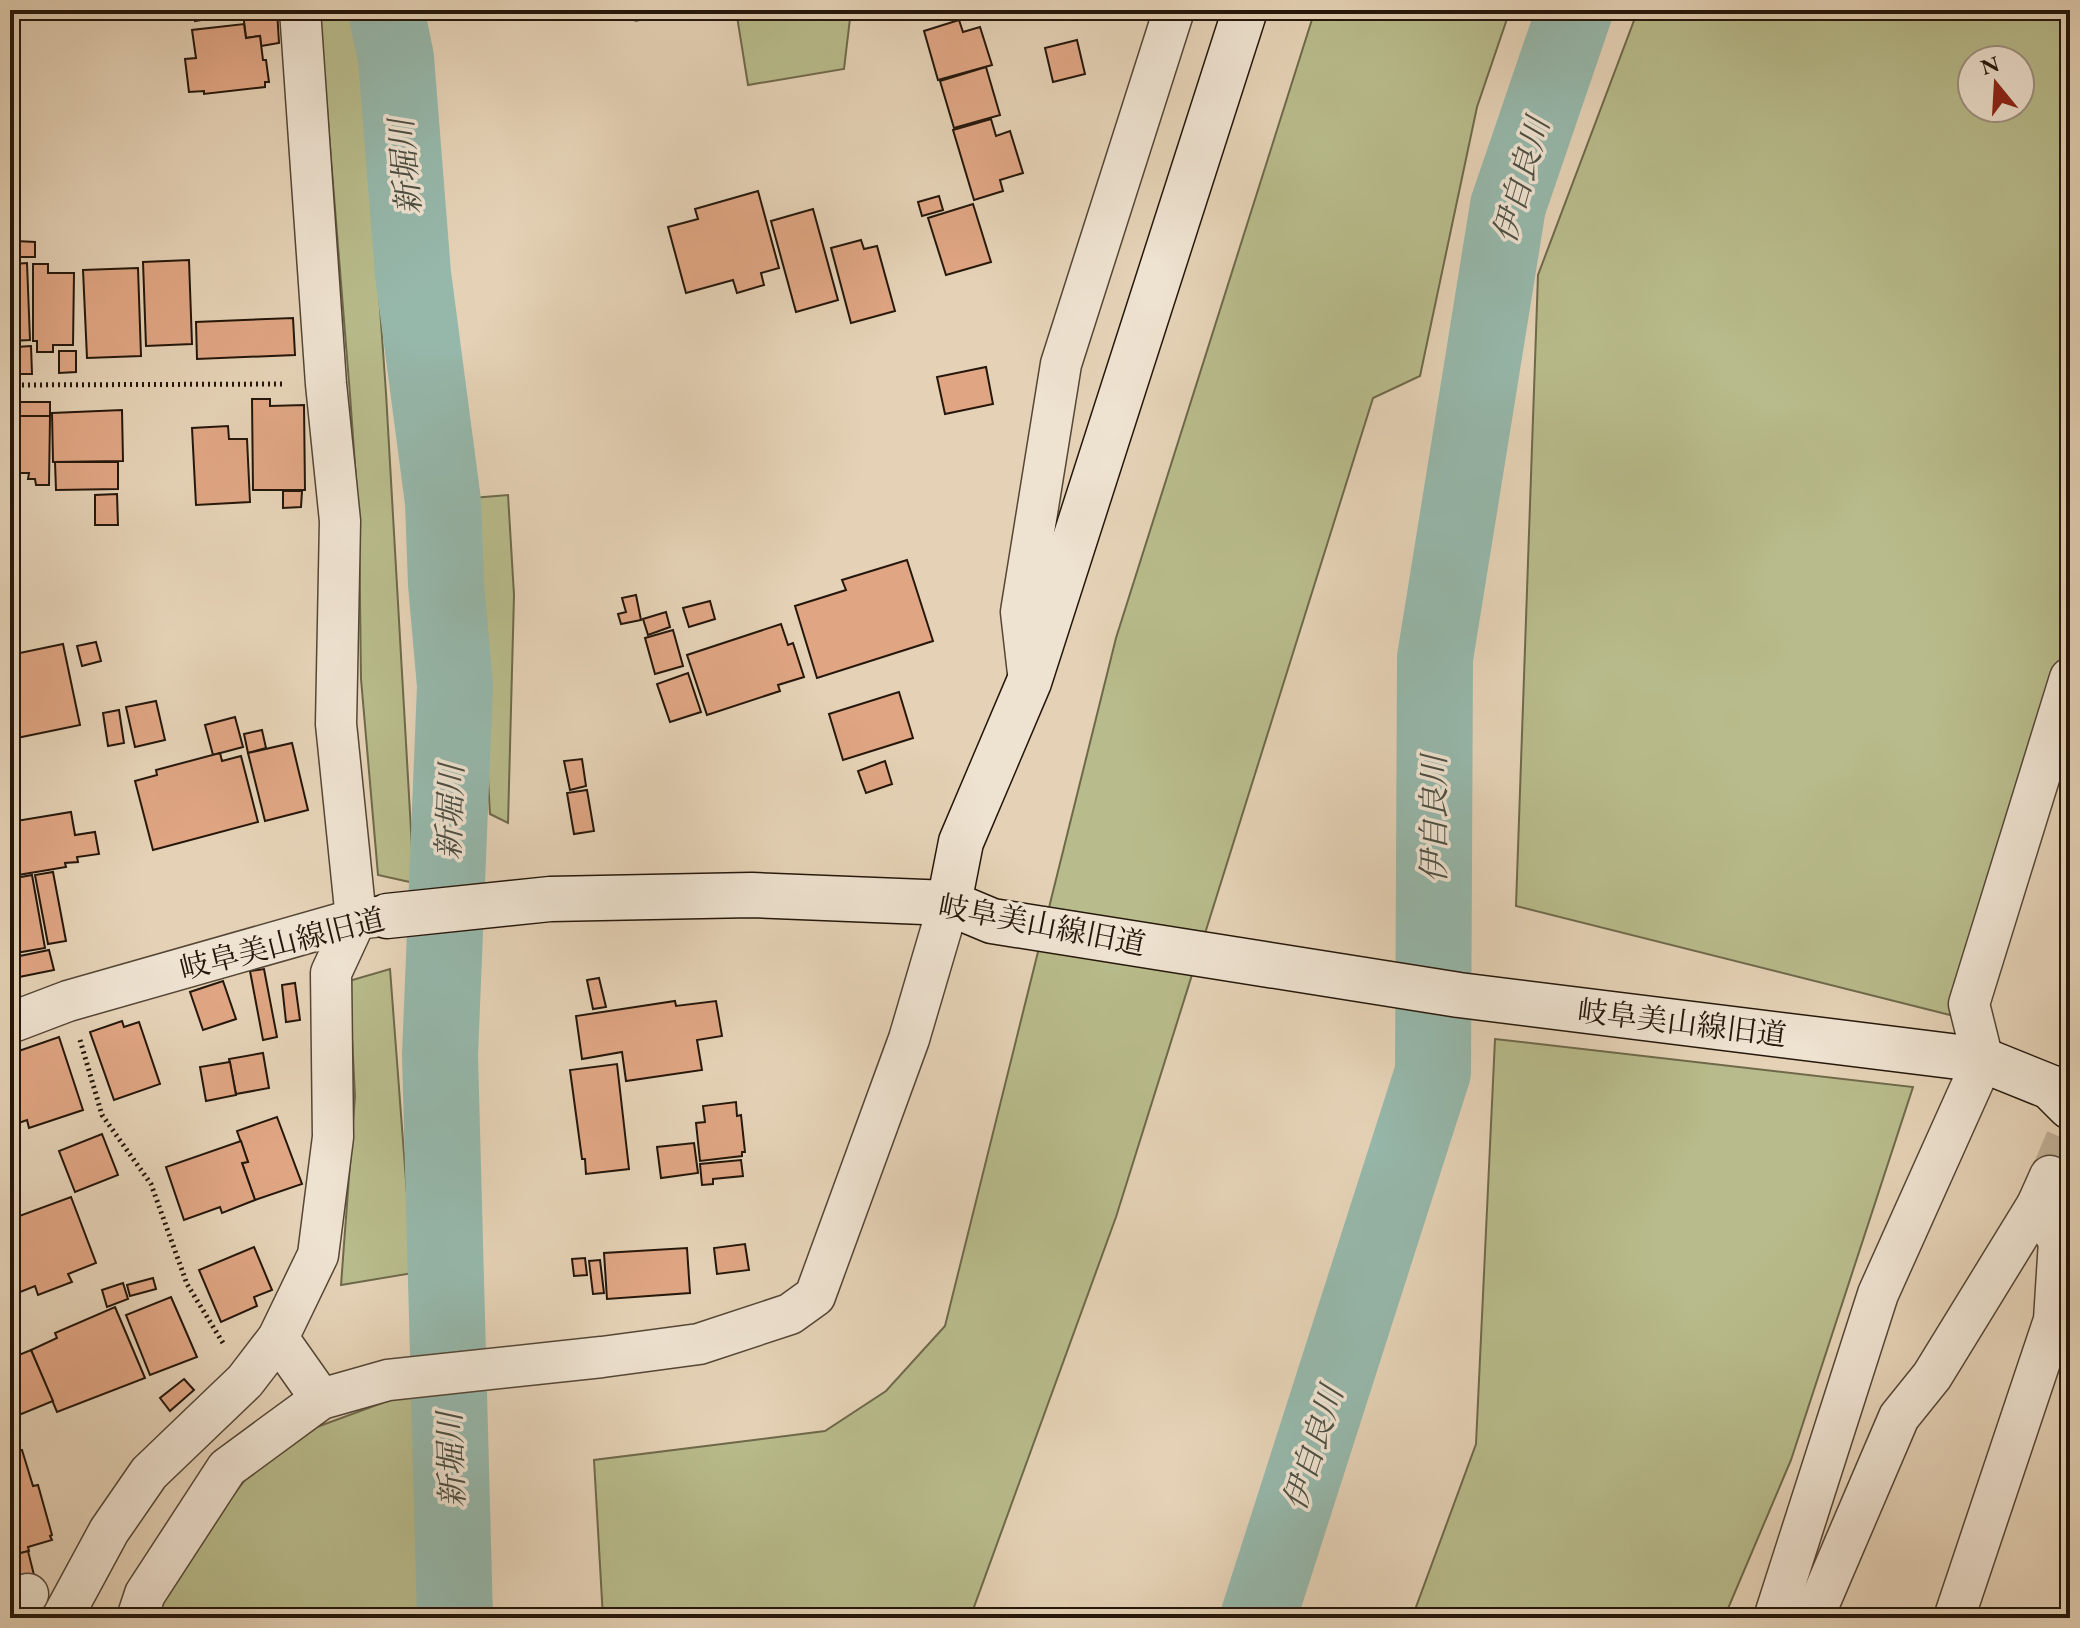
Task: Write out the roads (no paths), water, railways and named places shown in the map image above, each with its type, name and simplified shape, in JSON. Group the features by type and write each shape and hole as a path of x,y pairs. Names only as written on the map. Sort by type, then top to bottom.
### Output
{"street":[{"path":"62,1618 109,1531 149,1473 245,1381 278,1338 318,1255 333,1137 331,973 372,917 336,724 340,521 326,384 300,10"},
{"path":"1029,682 1021,612 1061,364 1174,10"},
{"path":"137,1618 145,1594 227,1468 321,1399 388,1380 699,1344 790,1314 815,1296 909,1039 949,903 961,842 1029,682 1245,10"},
{"path":"1774,1618 1878,1294 1983,1060 1969,1004 2070,678"},
{"path":"2037,782 2070,748"},
{"name":"岐阜美山線旧道","path":"10,1023 68,1001 372,917 550,899 752,895 949,903 992,921 1459,995 1983,1060 2050,1087 2070,1107"},
{"path":"1813,1618 1899,1417 1932,1376 2044,1191 2059,1241 2054,1320 1954,1618"},
{"path":"278,1338 321,1399"}],"waterway":[{"name":"新堀川","path":"386,10 396,58 413,274 443,502 455,686 440,1055 455,1618"},
{"name":"伊自良川","path":"1258,1618 1433,1072 1435,658 1508,206 1575,10"}],"tunnel":[{"path":"2050,1176 2070,1129"}]}
